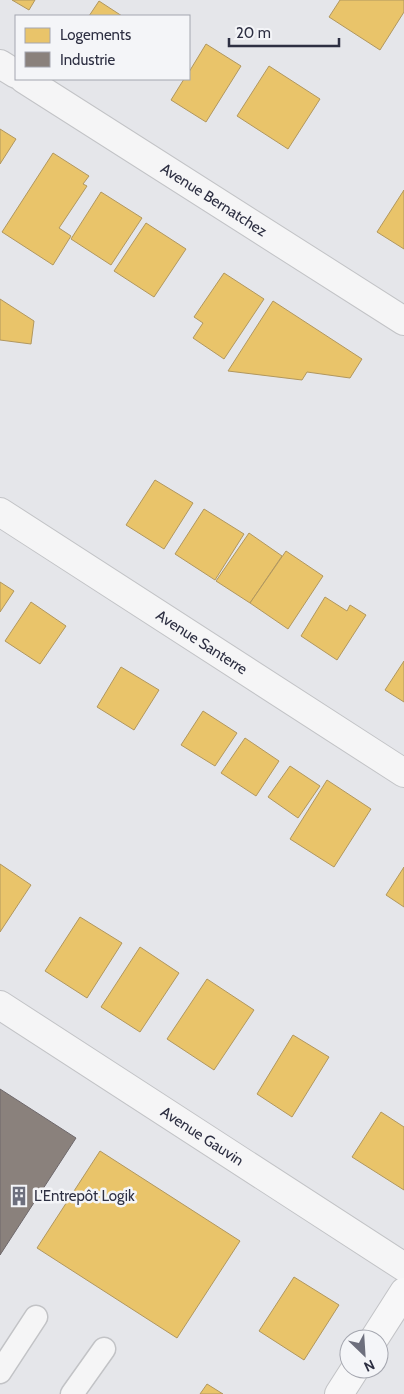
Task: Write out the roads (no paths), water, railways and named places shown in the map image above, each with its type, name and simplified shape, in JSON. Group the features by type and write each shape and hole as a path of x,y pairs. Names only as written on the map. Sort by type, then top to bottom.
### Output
{"street":[{"path":"0,64 15,73"},
{"name":"Avenue Bernatchez","path":"26,80 404,321"},
{"name":"Avenue Santerre","path":"0,512 404,772"},
{"name":"Avenue Gauvin","path":"0,1005 404,1267"},
{"path":"380,1329 404,1292"},
{"path":"340,1394 349,1379"}],"lane":[{"path":"0,1372 36,1317"},
{"path":"72,1394 104,1349"}],"place":[{"name":"L'Entrepôt Logik","path":"19,1196"}]}
